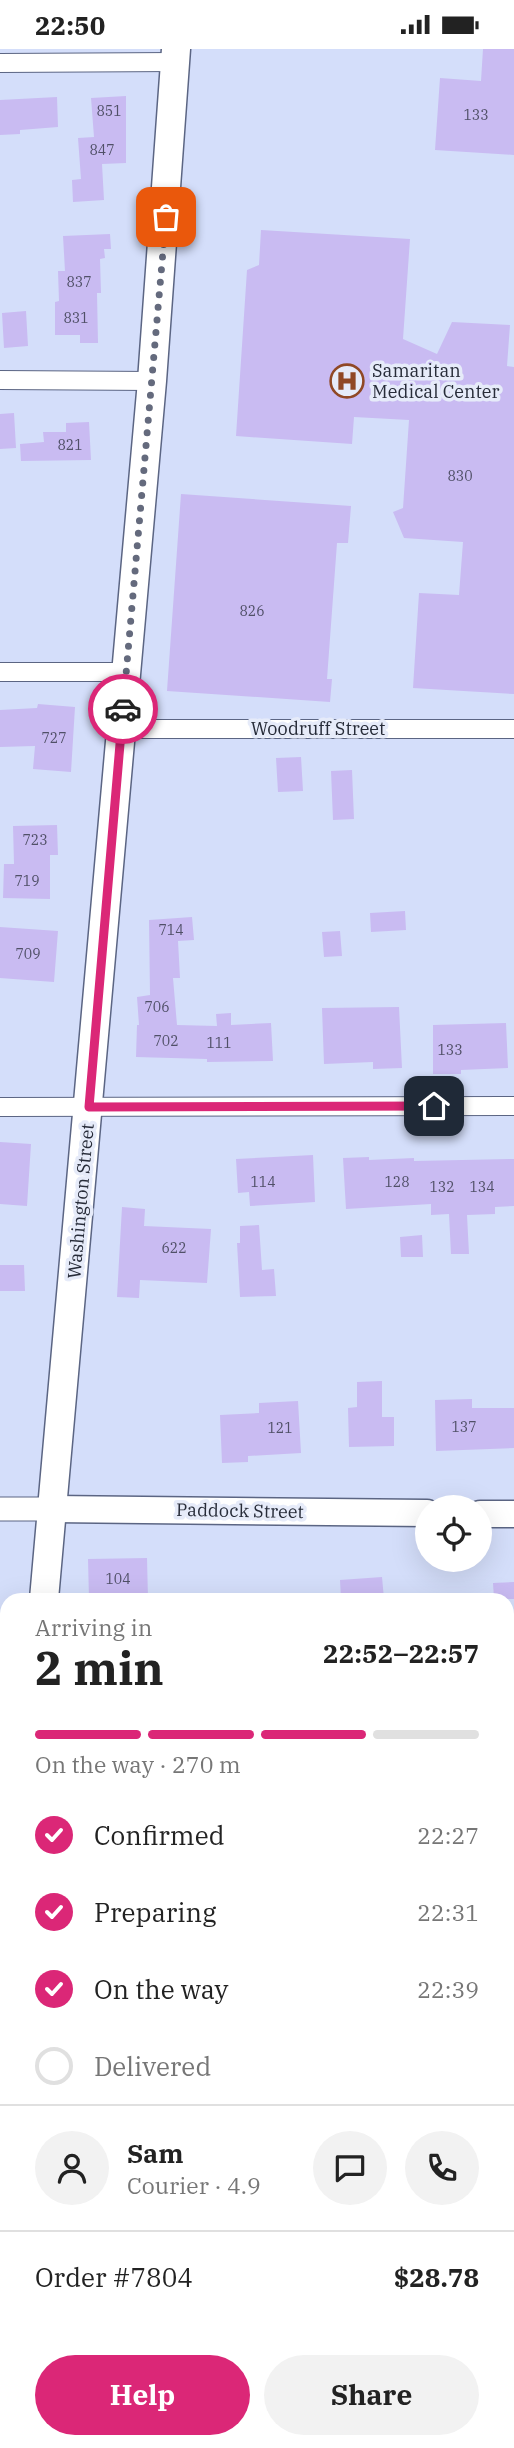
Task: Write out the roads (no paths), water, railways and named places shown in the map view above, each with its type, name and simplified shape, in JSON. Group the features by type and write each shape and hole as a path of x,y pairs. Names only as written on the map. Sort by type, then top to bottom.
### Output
{"main road":[{"name":"Washington Street","path":"45,1593 152,381 176,56"},
{"name":"Paddock Street","path":"52,1509 415,1513"},
{"path":"492,1514 514,1514"}],"street":[{"path":"0,63 176,56"},
{"path":"0,380 152,381"},
{"path":"0,672 127,672"},
{"name":"Woodruff Street","path":"122,729 514,729"},
{"path":"0,1107 514,1106"},
{"path":"0,1509 52,1509"}],"place":[{"name":"Samaritan Medical Center","path":"347,381"}]}
